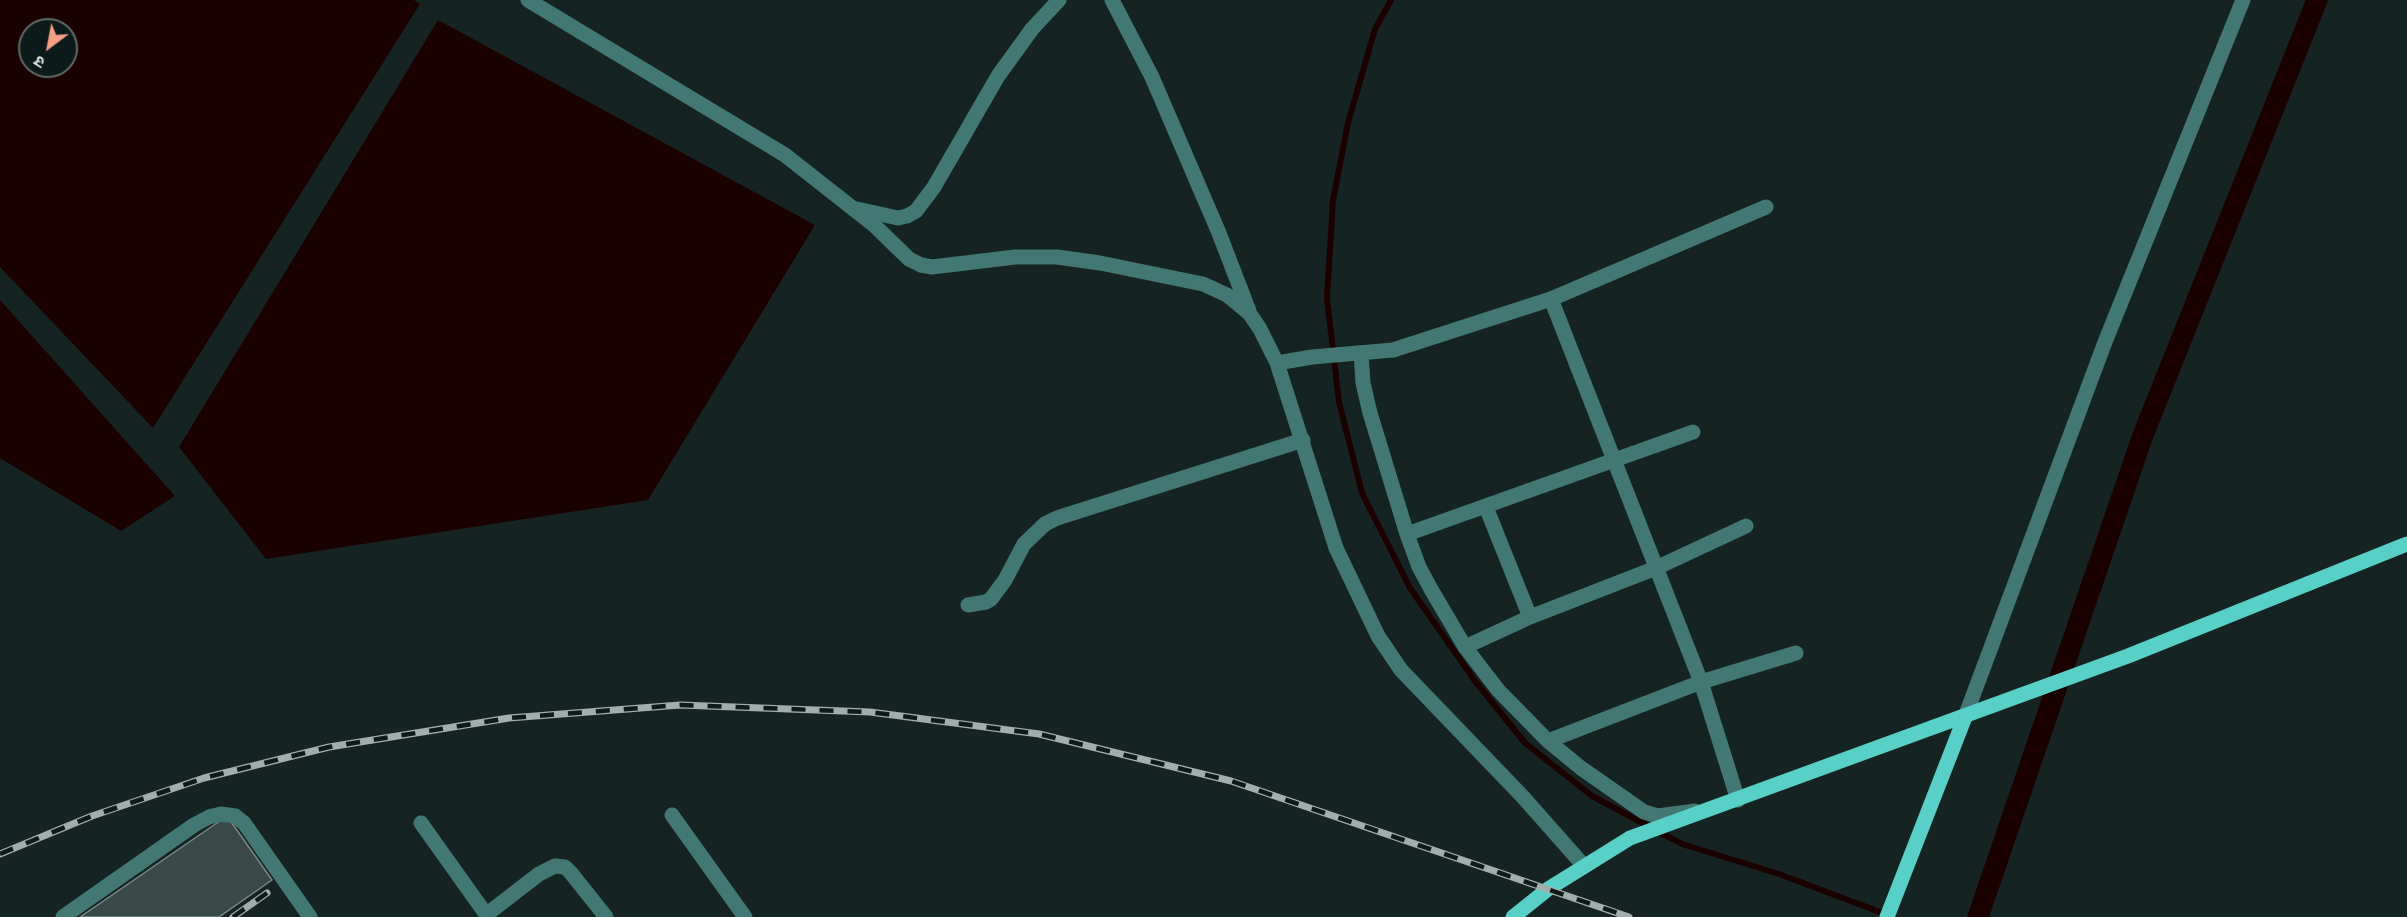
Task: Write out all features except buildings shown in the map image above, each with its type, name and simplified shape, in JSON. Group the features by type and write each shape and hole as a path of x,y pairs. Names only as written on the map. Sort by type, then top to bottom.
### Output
{"main road":[{"path":"1513,917 1548,889 1630,838 1671,821 1738,800 2128,656 2407,544"},
{"path":"1887,917 1965,717"}],"street":[{"path":"528,0 785,155 851,207 909,259 921,265 932,267 1015,256 1057,257 1101,262 1203,284 1227,295 1250,314"},
{"path":"851,207 898,218 916,211 934,187 998,76 1032,29 1059,0"},
{"path":"1112,0 1152,77 1220,233 1250,314 1277,363 1336,548 1378,636 1401,670 1523,797 1584,866"},
{"path":"1965,717 2105,342 2240,1"},
{"path":"1277,363 1312,357 1393,350 1551,299 1766,207"},
{"path":"1551,299 1701,682 1738,800"},
{"path":"1353,354 1419,567 1465,647 1498,690 1548,741 1581,768 1644,812 1658,816 1702,811"},
{"path":"1407,534 1693,432"},
{"path":"968,604 986,602 991,599 1005,580 1024,544 1045,524 1057,518 1303,440"},
{"path":"1486,507 1530,617"},
{"path":"1465,647 1530,617 1656,568 1746,526"},
{"path":"1548,741 1701,682 1796,653"},
{"path":"63,917 194,825 221,814 235,816 244,823 310,917"},
{"path":"672,815 746,917"},
{"path":"421,823 487,916 539,874 555,866 565,867 606,917"}],"shaded area":[{"path":"0,0 414,0 420,4 153,428 0,267"},
{"path":"438,20 815,225 648,500 266,559 179,447"},
{"path":"0,300 175,496 121,531 0,458"}],"waterway":[{"path":"1391,0 1375,29 1348,123 1333,200 1327,298 1339,402 1362,493 1410,588 1475,681 1525,743 1592,796 1682,844 1779,874 1888,915"},
{"path":"1978,917 2143,435 2317,0"}],"railway":[{"path":"0,854 92,816 204,778 329,747 509,718 680,705 870,712 1039,734 1231,781 1629,917"},
{"path":"233,917 267,893"}]}
